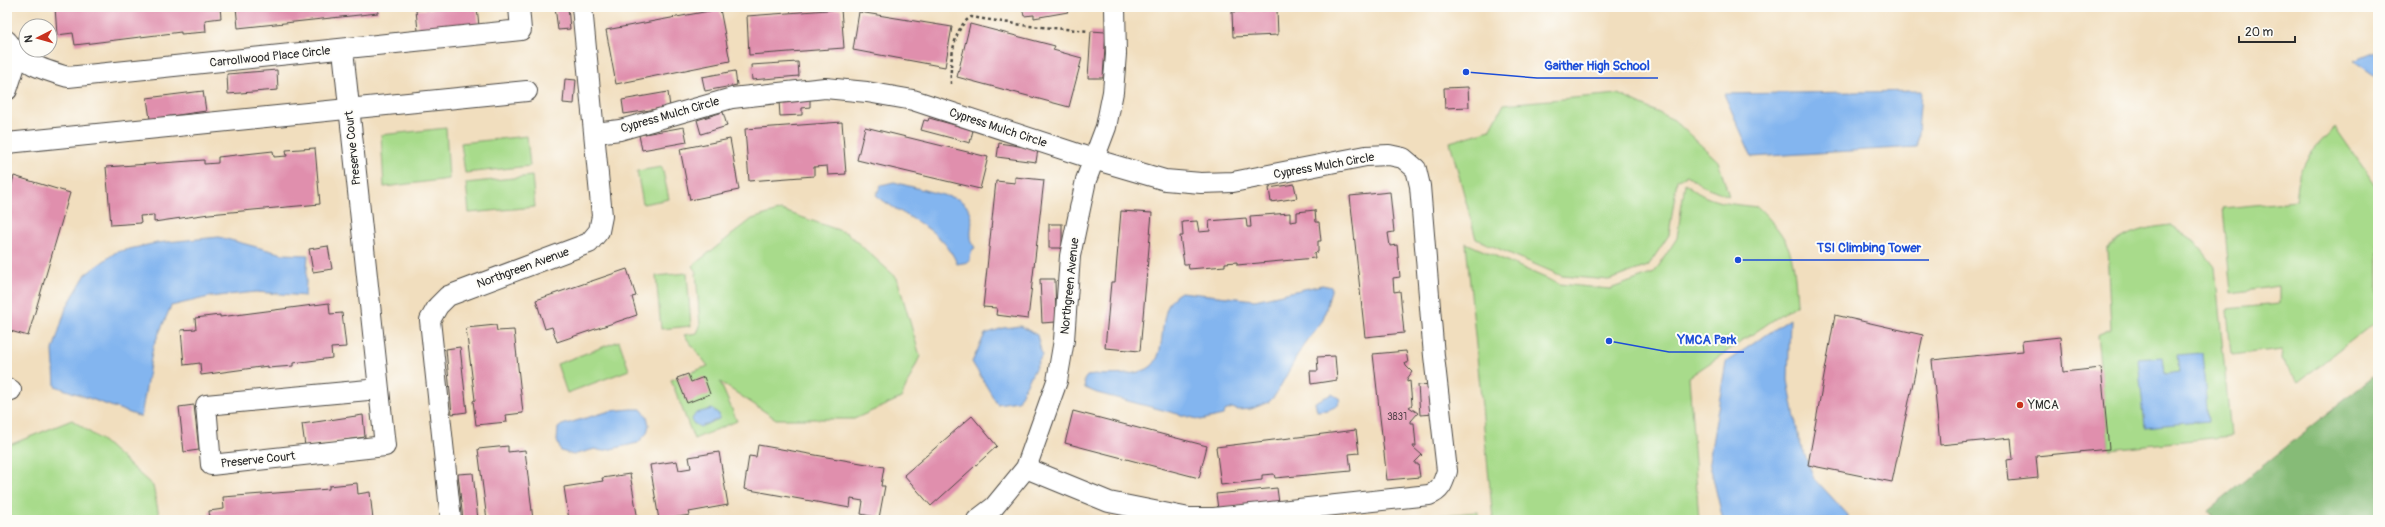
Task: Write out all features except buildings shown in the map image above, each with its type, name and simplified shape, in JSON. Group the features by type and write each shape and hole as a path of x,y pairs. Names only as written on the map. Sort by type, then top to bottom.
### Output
{"street":[{"name":"Carrollwood Place Circle","path":"12,48 38,69 68,77 343,50 521,30 519,7"},
{"name":"Northgreen Avenue","path":"451,520 430,320 438,306 448,296 589,243 599,231 602,216 582,7"},
{"name":"Northgreen Avenue","path":"977,520 994,507 1026,468 1057,381 1064,340 1070,256 1086,180 1106,127 1113,92 1116,54 1115,7"},
{"path":"7,90 12,48"},
{"name":"Preserve Court","path":"343,50 385,446 211,465 206,405 379,390"},
{"name":"Cypress Mulch Circle","path":"595,133 620,130 732,98 825,88 867,92 913,100 1093,159 1165,180 1202,183 1234,182 1366,156 1389,155 1403,158 1416,169 1420,186 1434,356 1447,471 1440,489 1429,495 1214,518 1189,518 1109,502 1026,468"},
{"path":"7,143 527,91"}],"path":[{"path":"951,84 952,62 959,33 962,24 971,17 1029,26 1088,31"}],"green space":[{"path":"1618,94 1674,120 1718,161 1729,196 1701,185 1687,175 1677,180 1669,235 1648,266 1609,280 1562,276 1476,239 1450,142 1490,130 1504,104"},
{"path":"2335,127 2378,189 2378,320 2298,382 2281,359 2282,349 2231,355 2227,309 2279,304 2279,286 2231,293 2223,208 2296,201 2299,175 2311,152"},
{"path":"446,128 449,179 384,187 381,135"},
{"path":"527,136 530,166 465,173 461,143"},
{"path":"662,167 669,199 643,204 637,171"},
{"path":"532,176 535,207 469,213 466,183"},
{"path":"1685,183 1693,190 1710,199 1758,207 1770,219 1785,240 1790,251 1795,274 1797,304 1689,377 1699,520 1493,520 1466,243 1559,284 1610,289 1654,273 1677,238"},
{"path":"781,210 847,233 897,278 920,356 901,398 854,419 776,419 720,382 737,421 694,439 671,380 708,366 684,335 697,333 700,326 696,272 692,266 752,219"},
{"path":"2171,225 2195,241 2215,267 2231,436 2109,449 2097,335 2111,329 2107,249 2122,238 2137,231"},
{"path":"687,273 691,326 661,329 656,276"},
{"path":"619,341 629,370 567,393 557,364"},
{"path":"2378,373 2378,520 2215,520 2208,510"},
{"path":"72,420 104,442 153,486 160,520 7,520 7,446"},
{"path":"1478,512 1478,520 1419,520 1419,517"}],"water":[{"path":"2378,51 2378,78 2354,61"},
{"path":"1921,91 1917,147 1752,157 1724,94"},
{"path":"894,182 958,199 966,205 972,217 971,235 975,248 972,250 969,262 957,264 951,251 932,232 876,195 881,185"},
{"path":"219,237 283,254 308,255 305,296 256,292 209,297 171,306 153,347 141,417 55,386 53,350 66,308 86,274 116,252 156,243"},
{"path":"1322,285 1332,287 1323,320 1301,349 1276,394 1269,402 1251,409 1238,410 1232,408 1225,411 1223,415 1201,420 1097,393 1085,388 1084,380 1087,376 1135,373 1152,366 1158,357 1161,346 1166,310 1172,300 1181,292 1255,300"},
{"path":"1790,319 1788,380 1799,440 1814,478 1848,515 1848,520 1723,520 1709,461 1726,362"},
{"path":"1021,326 1037,335 1042,355 1018,401 997,404 972,362 985,334 1003,328"},
{"path":"2202,353 2208,421 2145,427 2138,359 2163,357 2165,374 2179,372 2177,355"},
{"path":"1332,394 1340,399 1337,406 1328,410 1317,411 1315,402"},
{"path":"641,409 647,416 649,425 647,433 638,443 602,451 595,449 573,455 561,451 557,441 558,428 562,425 610,411"},
{"path":"712,409 719,414 719,419 700,427 693,423 692,419 696,413"}],"place":[{"name":"Gaither High School","path":"1466,72"},
{"name":"TSI Climbing Tower","path":"1738,260"},
{"name":"YMCA Park","path":"1609,341"},
{"name":"YMCA","path":"2020,405"}]}
